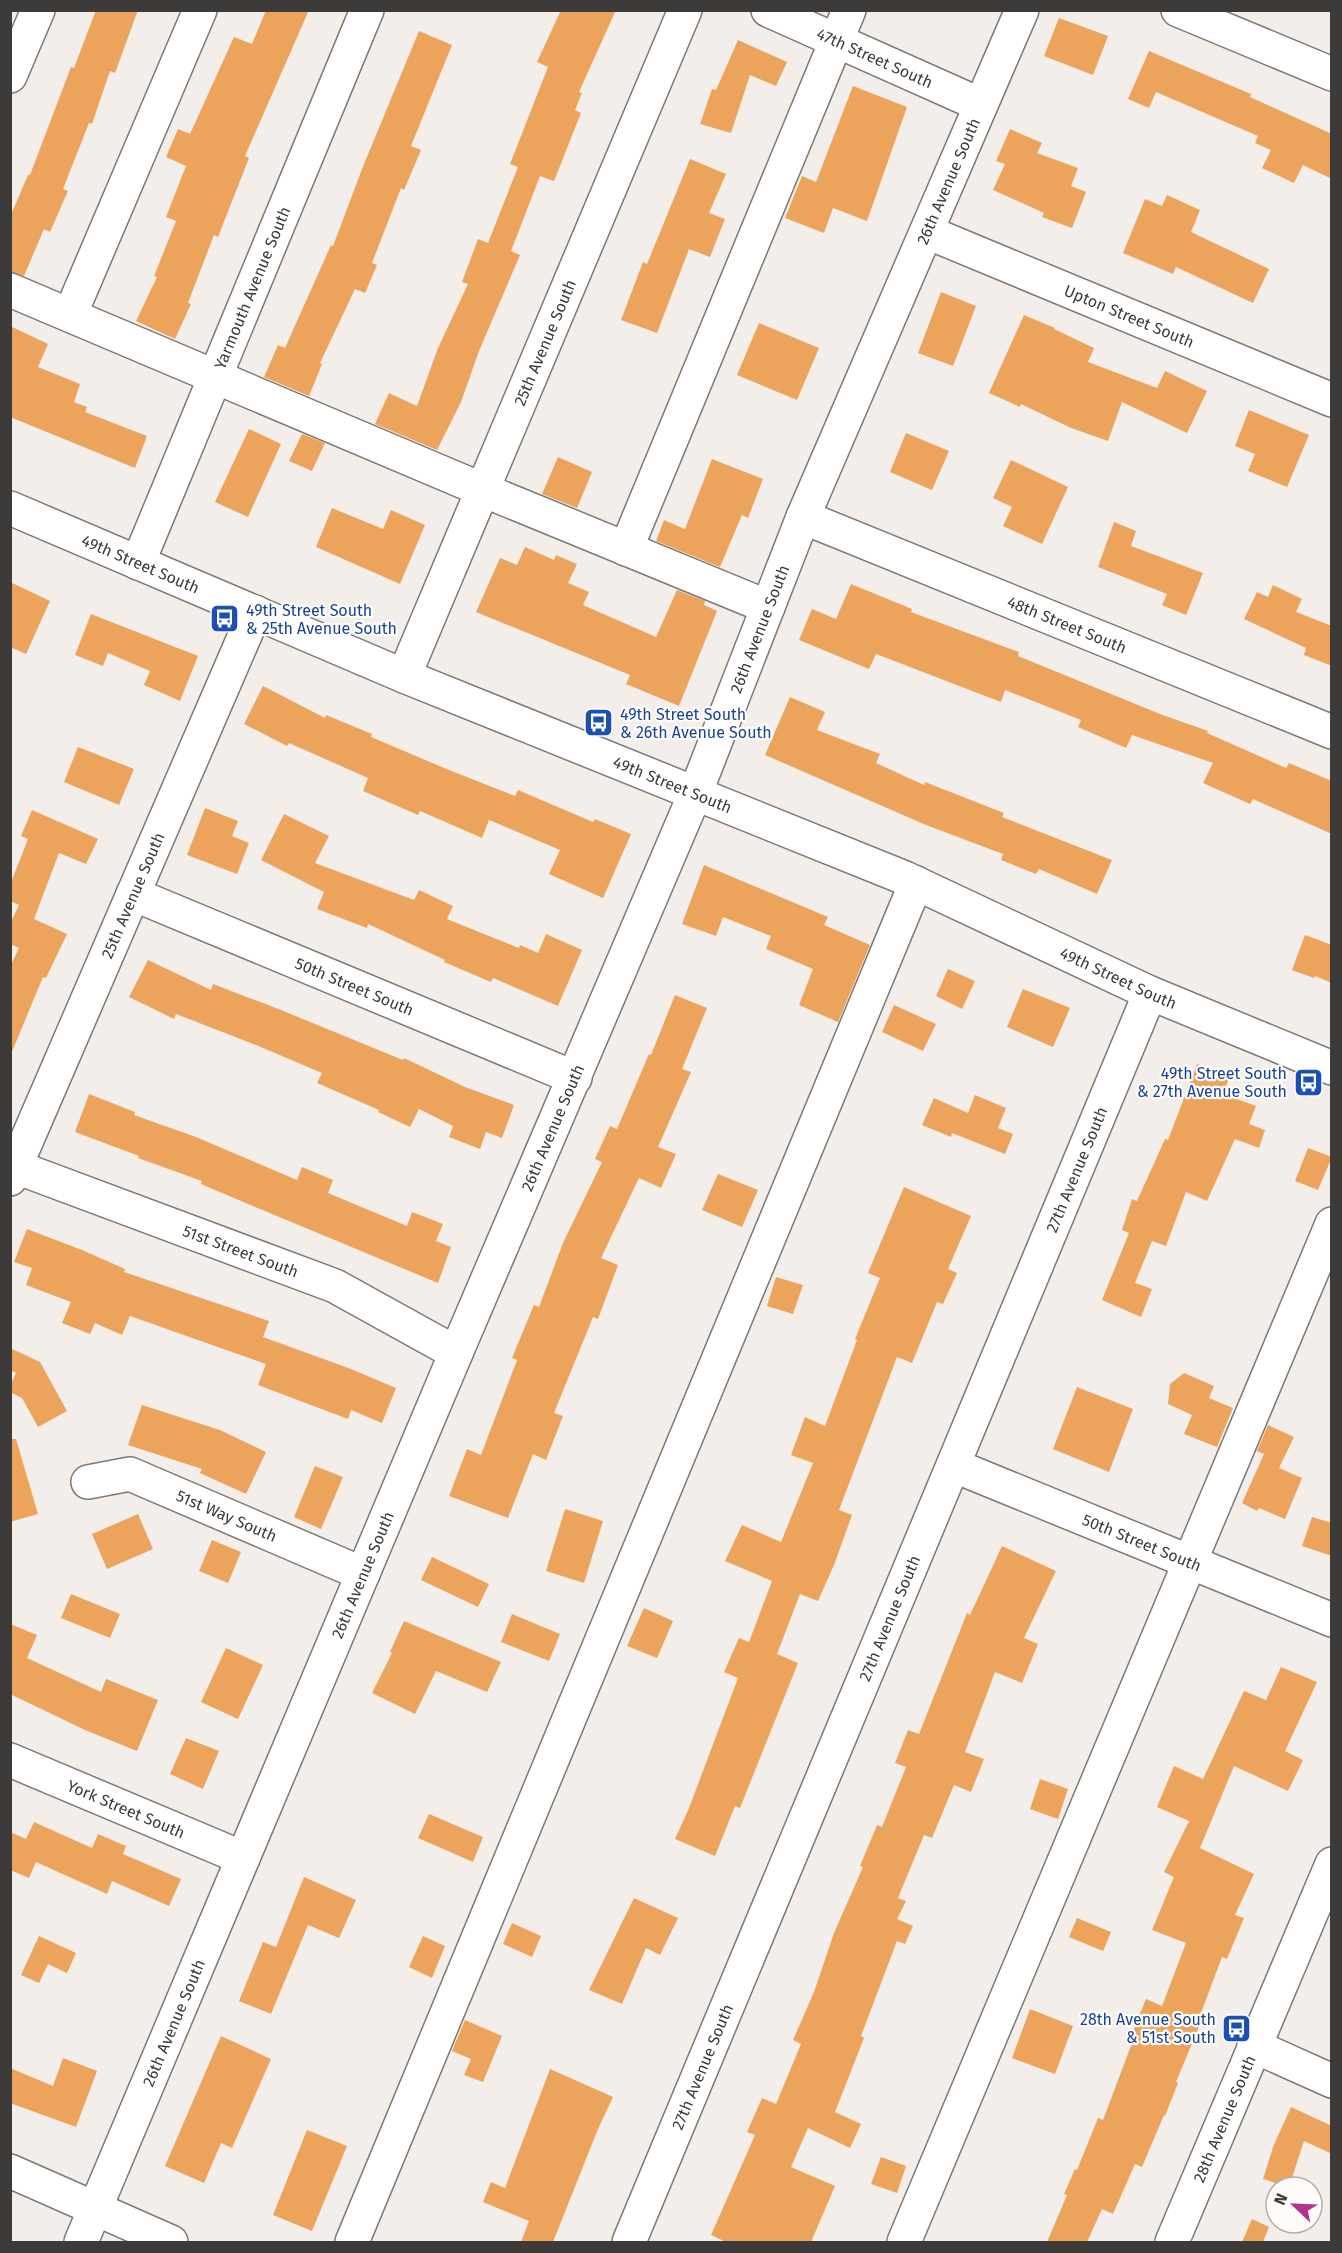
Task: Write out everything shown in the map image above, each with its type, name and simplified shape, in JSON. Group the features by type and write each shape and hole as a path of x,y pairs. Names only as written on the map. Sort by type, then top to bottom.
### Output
{"street":[{"path":"10,76 38,10"},
{"path":"70,315 200,10"},
{"name":"Yarmouth Avenue South","path":"138,563 367,10"},
{"name":"25th Avenue South","path":"404,676 685,10"},
{"name":"47th Street South","path":"768,10 981,105"},
{"path":"626,549 849,10"},
{"name":"26th Avenue South","path":"81,2242 456,1353 695,794 803,517 1023,10"},
{"path":"1178,10 1332,74"},
{"name":"Upton Street South","path":"927,232 1332,400"},
{"path":"10,290 768,608"},
{"name":"49th Street South","path":"10,508 404,676 916,883 1150,993 1332,1068"},
{"name":"48th Street South","path":"803,517 1332,732"},
{"name":"25th Avenue South","path":"13,1173 255,612"},
{"path":"352,2242 916,883"},
{"name":"50th Street South","path":"134,894 574,1078"},
{"name":"27th Avenue South","path":"629,2242 955,1466 1150,993"},
{"name":"51st Street South","path":"13,1173 335,1286 456,1353"},
{"path":"904,2242 1332,1224"},
{"name":"50th Street South","path":"955,1466 1332,1620"},
{"name":"51st Way South","path":"88,1482 130,1473 363,1574"},
{"name":"York Street South","path":"10,1760 243,1858"},
{"name":"28th Avenue South","path":"1172,2242 1256,2039 1327,1884"},
{"path":"1256,2039 1332,2065"},
{"path":"1256,2039 1332,2081"},
{"path":"10,2171 95,2211 171,2242"}],"building":[{"path":"96,10 138,10 115,73 110,71 92,124 89,123 63,189 68,191 50,232 44,229 24,276 10,272 10,217 28,175 30,175 71,67 74,68"},
{"path":"266,10 309,10 245,156 249,158 218,237 214,235 188,303 191,304 175,339 136,321 157,277 154,276 176,221 166,217 186,166 166,157 178,129 190,134 234,37 252,44"},
{"path":"561,10 616,10 579,92 582,93 575,110 581,113 554,181 540,176 511,251 520,255 479,351 461,402 437,450 375,424 389,393 417,406 438,348 468,284 462,282 478,239 488,243 518,167 510,164 548,67 537,62"},
{"path":"1059,18 1108,36 1093,75 1044,56"},
{"path":"419,31 452,45 411,146 421,150 404,190 401,188 372,263 377,265 365,293 355,289 320,363 322,364 309,396 264,377 278,345 285,348 331,245 333,246"},
{"path":"738,40 787,62 776,86 750,75 731,133 700,124 712,89 716,90"},
{"path":"1149,51 1251,94 1250,97 1332,134 1332,179 1303,165 1294,183 1262,168 1271,150 1255,143 1258,136 1156,92 1149,108 1128,99"},
{"path":"853,86 907,107 867,221 833,208 824,233 785,218 802,176 816,182"},
{"path":"1010,129 1042,143 1037,153 1078,168 1071,186 1086,192 1072,228 1042,217 1044,213 993,190 1005,164 996,161"},
{"path":"690,159 726,174 709,213 725,219 710,257 689,249 657,333 621,320 643,262 647,264"},
{"path":"1167,195 1200,210 1191,232 1269,269 1253,303 1176,267 1173,274 1123,253 1145,199 1162,206"},
{"path":"941,292 976,306 953,366 918,353"},
{"path":"1024,315 1094,348 1088,362 1157,388 1165,371 1207,391 1187,433 1122,402 1108,441 989,393"},
{"path":"759,323 819,348 797,400 737,375"},
{"path":"10,326 48,344 38,367 80,384 74,402 87,407 85,412 147,436 135,468 10,417"},
{"path":"1249,410 1309,435 1287,487 1248,471 1255,454 1235,446"},
{"path":"249,429 281,444 248,517 215,502"},
{"path":"906,433 949,451 932,490 890,472"},
{"path":"302,434 325,443 312,471 289,461"},
{"path":"558,457 592,472 577,508 542,494"},
{"path":"712,459 763,479 748,518 742,515 720,567 656,541 664,520 685,529"},
{"path":"1011,460 1068,487 1042,544 1003,526 1012,507 993,498"},
{"path":"332,508 383,529 391,510 425,525 400,584 316,547"},
{"path":"1114,522 1136,531 1131,546 1203,573 1186,615 1162,605 1167,594 1098,567"},
{"path":"525,547 554,560 556,555 577,564 568,583 589,592 583,605 656,637 677,590 705,601 704,605 717,611 679,706 626,684 630,675 476,612 500,558 517,565"},
{"path":"10,582 50,601 26,654 10,647"},
{"path":"851,584 912,609 911,612 1019,652 1018,656 1160,714 1208,731 1207,733 1286,768 1289,763 1332,781 1332,834 1253,799 1250,804 1203,783 1213,763 1132,735 1126,748 1078,727 1081,720 1005,690 1001,702 876,654 869,669 799,640 812,609 836,619"},
{"path":"1273,585 1302,599 1296,612 1332,626 1332,666 1304,655 1306,648 1244,619 1257,592 1268,597"},
{"path":"91,614 198,656 180,701 144,685 150,671 108,653 103,666 75,655"},
{"path":"263,686 325,718 326,715 372,734 371,737 449,770 515,796 518,790 593,822 595,819 631,834 603,898 549,874 560,850 489,820 482,838 420,811 418,815 363,791 368,778 289,743 287,746 244,724"},
{"path":"790,697 825,712 817,730 880,754 876,763 924,785 925,782 1004,813 1002,817 1112,860 1097,894 1039,869 1036,874 1001,860 1003,854 926,825 765,755"},
{"path":"78,747 134,769 119,805 64,782"},
{"path":"205,808 238,821 232,836 249,843 237,874 187,855"},
{"path":"32,810 98,839 86,864 59,853 34,919 67,934 46,978 43,977 11,1054 10,967 19,948 10,944 10,924 19,905 10,901 10,885 28,839 21,836"},
{"path":"284,814 329,836 315,863 414,900 419,890 453,906 447,919 519,948 520,945 538,953 546,934 582,950 558,1006 493,978 491,982 444,962 445,960 368,924 367,928 317,909 324,892 261,860"},
{"path":"704,865 828,917 824,925 870,945 838,1022 799,1005 813,969 766,949 771,936 723,917 716,936 682,924"},
{"path":"1305,935 1332,945 1332,983 1292,970"},
{"path":"148,960 211,990 213,984 403,1060 404,1058 465,1087 514,1105 502,1138 486,1132 480,1149 449,1137 453,1126 419,1109 410,1127 378,1112 379,1110 317,1083 322,1073 176,1014 174,1019 129,997"},
{"path":"948,969 975,981 962,1009 936,996"},
{"path":"1023,989 1070,1008 1053,1047 1007,1027"},
{"path":"675,995 707,1008 682,1069 691,1072 658,1147 676,1154 661,1188 639,1178 601,1258 618,1265 598,1319 593,1317 554,1413 563,1416 546,1460 533,1454 508,1518 449,1496 467,1449 481,1455 517,1360 512,1358 534,1305 539,1307 563,1243 602,1162 595,1159 610,1126 617,1129 649,1054 651,1055"},
{"path":"894,1005 936,1024 923,1051 882,1032"},
{"path":"1197,1064 1230,1076 1223,1094 1256,1106 1249,1124 1265,1130 1259,1148 1235,1139 1207,1201 1186,1192 1166,1246 1152,1241 1135,1283 1152,1289 1141,1317 1102,1300 1129,1233 1122,1230 1132,1199 1137,1201 1165,1139 1168,1140"},
{"path":"89,1094 135,1112 134,1115 196,1137 297,1180 302,1167 333,1180 328,1193 407,1226 412,1212 443,1224 436,1241 451,1247 438,1283 201,1184 202,1181 75,1132"},
{"path":"975,1095 1006,1108 998,1128 1013,1134 1005,1154 952,1133 951,1137 922,1125 934,1098 968,1113"},
{"path":"1308,1148 1332,1157 1318,1190 1295,1181"},
{"path":"718,1174 758,1190 742,1227 702,1210"},
{"path":"904,1187 971,1216 948,1269 957,1273 943,1304 937,1302 912,1363 897,1357 839,1510 852,1515 834,1565 818,1601 800,1594 777,1654 798,1663 740,1808 735,1806 715,1856 675,1839 738,1678 724,1672 739,1638 749,1642 772,1581 725,1561 742,1525 781,1542 813,1463 791,1455 805,1417 825,1426 857,1340 855,1339 880,1278 868,1273"},
{"path":"27,1229 125,1269 124,1272 269,1321 263,1337 396,1388 382,1423 351,1410 348,1419 258,1385 266,1364 130,1316 122,1335 95,1323 90,1334 62,1323 71,1302 26,1285 32,1268 14,1262"},
{"path":"776,1277 803,1285 793,1314 767,1306"},
{"path":"10,1348 40,1362 67,1411 38,1427 22,1398 10,1392 10,1386 16,1373 10,1370"},
{"path":"1184,1373 1214,1386 1209,1398 1233,1408 1217,1447 1184,1434 1192,1415 1168,1404 1170,1384"},
{"path":"1077,1387 1133,1409 1109,1472 1053,1449"},
{"path":"142,1405 220,1430 266,1452 246,1494 200,1473 202,1469 128,1445"},
{"path":"1268,1425 1294,1437 1279,1468 1302,1478 1285,1519 1259,1508 1257,1511 1242,1503 1264,1454 1257,1451"},
{"path":"10,1439 16,1439 38,1514 10,1522"},
{"path":"315,1466 343,1477 321,1529 294,1517"},
{"path":"565,1509 603,1521 584,1583 546,1571"},
{"path":"138,1514 153,1549 107,1569 92,1534"},
{"path":"1312,1517 1332,1523 1332,1556 1302,1546"},
{"path":"212,1540 241,1552 228,1583 199,1571"},
{"path":"1002,1546 1056,1571 1024,1638 1038,1644 1022,1683 995,1672 965,1752 984,1759 971,1792 954,1785 932,1838 924,1835 898,1898 906,1901 897,1919 913,1926 905,1944 897,1941 861,2036 864,2038 835,2112 861,2124 850,2148 808,2128 791,2167 835,2186 811,2242 726,2242 711,2235 755,2135 747,2132 762,2098 776,2104 801,2044 793,2040 814,1992 834,1933 863,1867 860,1866 877,1825 882,1827 906,1767 895,1763 908,1730 919,1734 967,1613 970,1615"},
{"path":"432,1557 489,1584 478,1607 421,1580"},
{"path":"71,1594 120,1614 110,1638 61,1618"},
{"path":"644,1608 673,1621 657,1658 627,1646"},
{"path":"512,1614 560,1634 549,1661 501,1642"},
{"path":"404,1621 501,1662 487,1692 436,1671 415,1714 372,1693 392,1653 390,1652"},
{"path":"10,1624 37,1635 27,1658 101,1692 106,1679 158,1700 137,1751 85,1730 12,1695 10,1697"},
{"path":"226,1648 263,1665 238,1719 201,1702"},
{"path":"1281,1667 1317,1682 1285,1751 1303,1760 1288,1791 1234,1766 1200,1848 1254,1874 1235,1915 1244,1918 1227,1959 1222,1957 1198,2021 1201,2022 1176,2082 1178,2083 1165,2116 1142,2167 1135,2164 1113,2214 1102,2209 1087,2242 1047,2242 1067,2195 1064,2194 1075,2169 1077,2170 1098,2118 1103,2120 1132,2043 1129,2041 1146,1999 1162,2006 1186,1943 1152,1930 1174,1877 1164,1872 1189,1821 1157,1807 1174,1766 1203,1779 1244,1691 1266,1700"},
{"path":"186,1738 219,1751 203,1789 170,1774"},
{"path":"1040,1779 1068,1789 1058,1819 1030,1809"},
{"path":"429,1814 483,1837 473,1862 418,1838"},
{"path":"34,1822 92,1848 98,1834 126,1846 123,1854 181,1879 169,1906 112,1881 107,1894 36,1862 29,1878 10,1870 10,1832 26,1839"},
{"path":"304,1877 356,1900 339,1938 308,1925 271,2014 239,2001 263,1942 276,1947"},
{"path":"634,1898 678,1918 660,1955 646,1948 622,2004 589,1990"},
{"path":"1077,1918 1111,1932 1103,1951 1069,1937"},
{"path":"512,1923 541,1936 532,1957 503,1944"},
{"path":"39,1936 76,1953 67,1973 48,1964 39,1983 21,1975"},
{"path":"423,1936 445,1946 432,1978 409,1967"},
{"path":"1030,2009 1073,2026 1055,2074 1012,2058"},
{"path":"465,2020 502,2036 483,2082 464,2075 471,2059 452,2051"},
{"path":"221,2036 271,2059 232,2148 221,2143 204,2183 165,2166"},
{"path":"63,2058 97,2071 76,2127 10,2103 10,2068 53,2086"},
{"path":"550,2069 613,2097 553,2242 521,2242 529,2221 483,2202 491,2182 505,2188"},
{"path":"1291,2107 1332,2126 1332,2154 1304,2141 1293,2175 1264,2175 1273,2147"},
{"path":"307,2130 347,2146 312,2231 273,2215"},
{"path":"881,2157 906,2166 897,2193 871,2184"},
{"path":"1252,2219 1264,2225 1266,2235 1263,2242 1242,2242"}],"place":[{"name":"49th Street South & 25th Avenue South","path":"225,619"},
{"name":"49th Street South & 26th Avenue South","path":"599,723"},
{"name":"49th Street South & 27th Avenue South","path":"1308,1082"},
{"name":"28th Avenue South & 51st South","path":"1237,2028"}]}
